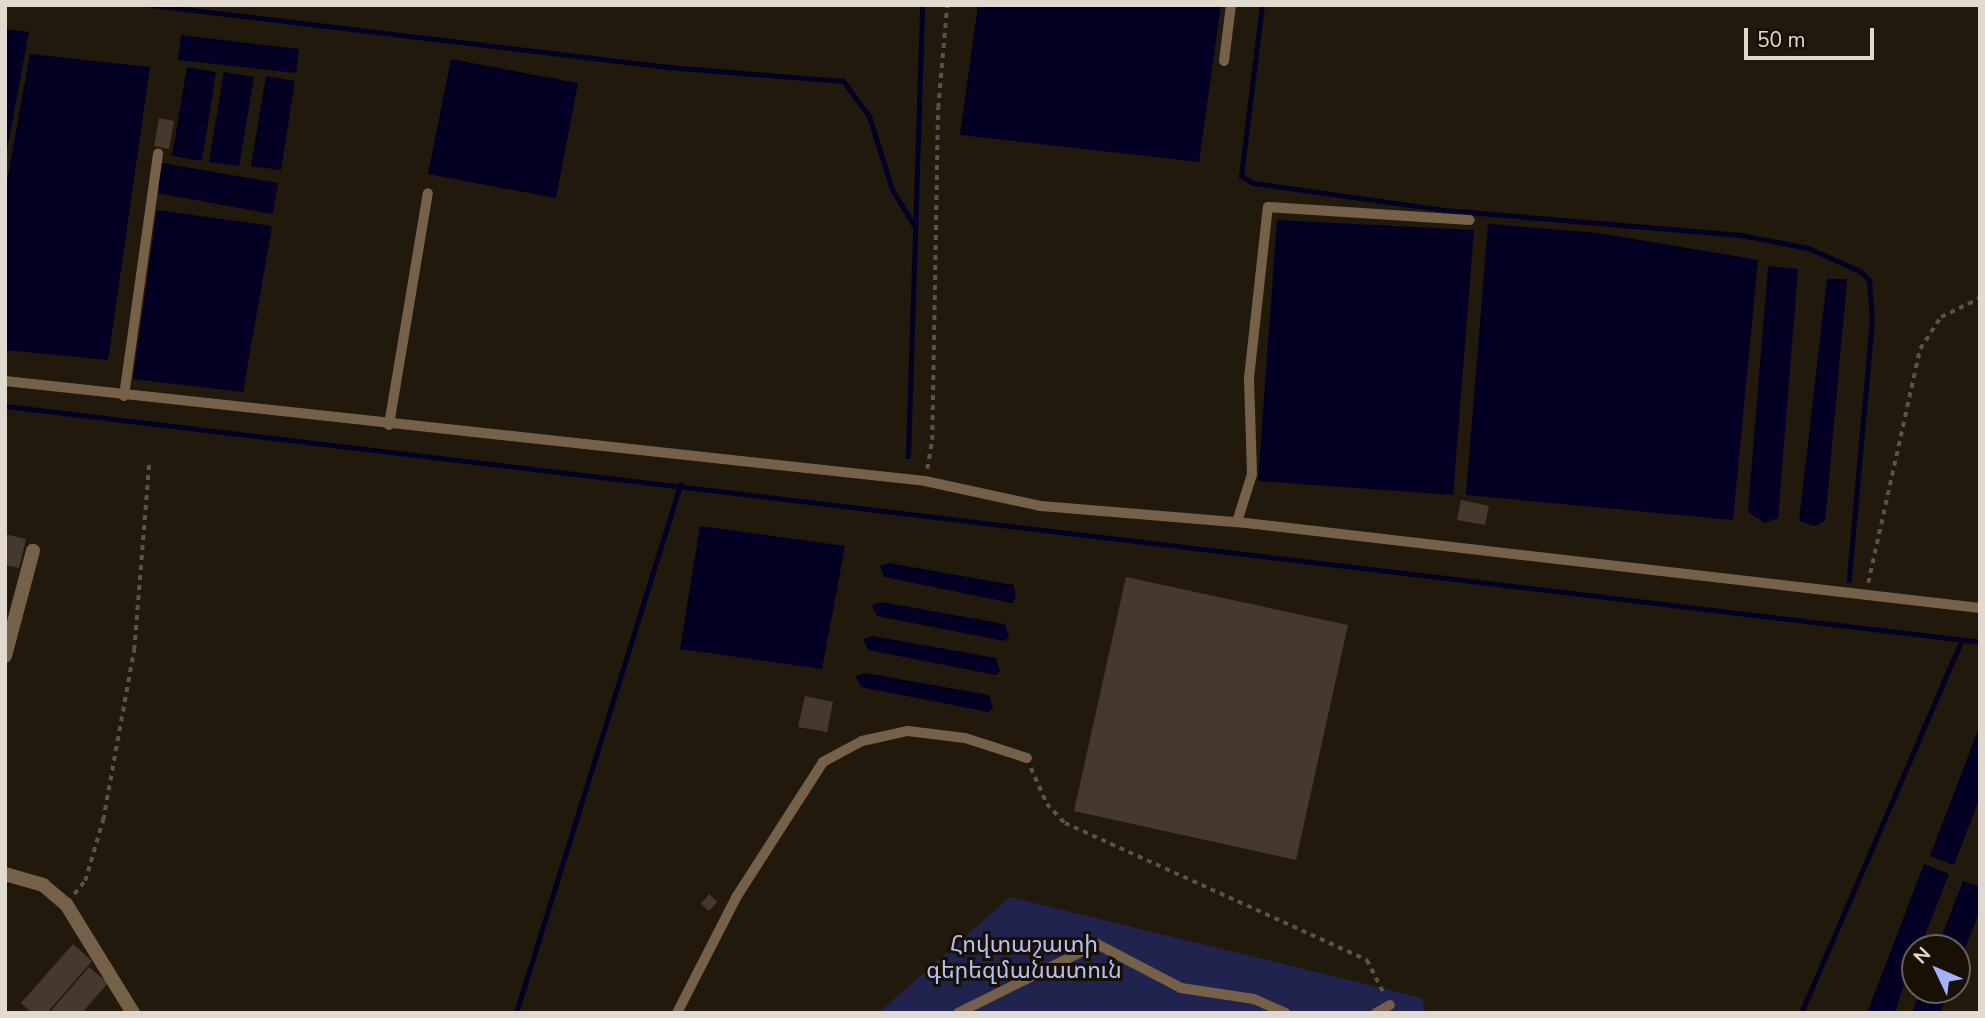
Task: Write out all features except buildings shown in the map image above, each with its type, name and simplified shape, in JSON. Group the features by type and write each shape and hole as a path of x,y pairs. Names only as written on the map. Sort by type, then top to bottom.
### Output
{"street":[{"path":"5,656 33,551"},
{"path":"5,874 43,885 66,904 133,1013"}],"lane":[{"path":"1224,61 1231,5"},
{"path":"124,396 158,153"},
{"path":"388,425 428,193"},
{"path":"1237,522 1252,474 1249,378 1268,207 1470,220"},
{"path":"5,381 388,425 925,481 1041,506 1237,522 1980,608"},
{"path":"677,1013 737,896 823,762 862,741 908,731 965,738 1027,758"},
{"path":"958,1013 1097,944 1181,988 1254,999 1285,1013"},
{"path":"1376,1013 1390,1005"}],"path":[{"path":"925,481 932,440 932,276 947,5"},
{"path":"1866,595 1920,349 1941,317 1980,299"},
{"path":"66,904 85,881 103,820 134,650 149,465"},
{"path":"1027,758 1047,804 1065,823 1367,960 1390,1005"}],"green space":[{"name":"Հովտաշատի գերեզմանատուն","path":"1010,897 1422,998 1426,1013 878,1013"}],"water":[{"path":"978,5 1221,5 1199,162 960,135"},
{"path":"5,29 29,32 5,160"},
{"path":"181,35 299,49 296,73 178,60"},
{"path":"30,54 150,67 108,360 5,350 5,192"},
{"path":"451,59 578,83 556,198 428,174"},
{"path":"187,67 216,72 202,161 172,156"},
{"path":"224,72 254,77 239,166 209,162"},
{"path":"266,76 295,81 281,170 251,166"},
{"path":"162,163 278,183 273,214 157,193"},
{"path":"157,210 272,226 243,392 133,379"},
{"path":"1277,220 1474,230 1453,495 1258,481"},
{"path":"1488,224 1599,233 1758,260 1733,520 1466,495"},
{"path":"1768,266 1798,269 1778,518 1765,523 1748,512"},
{"path":"1827,279 1847,279 1825,521 1814,526 1799,521"},
{"path":"700,526 845,546 822,669 680,649"},
{"path":"889,563 1013,585 1016,598 1012,603 884,577 880,566"},
{"path":"881,602 1005,624 1009,637 1004,641 877,616 872,605"},
{"path":"872,636 996,658 1000,671 996,675 868,650 863,639"},
{"path":"865,673 989,695 993,708 988,712 861,687 856,676"},
{"path":"1980,725 1980,797 1954,865 1930,856"},
{"path":"1924,864 1949,874 1925,934 1901,934 1901,994 1895,1013 1867,1013"},
{"path":"1963,881 1980,887 1980,910 1971,934 1942,934"},
{"path":"1916,1004 1944,1004 1940,1013 1912,1013"}],"waterway":[{"path":"151,5 668,67 843,81 869,116 892,189 913,224"},
{"path":"908,456 922,5"},
{"path":"1262,5 1241,176 1253,183 1444,210 1741,235 1808,248 1860,271 1869,280 1872,320 1849,580"},
{"path":"5,406 1980,642"},
{"path":"516,1013 680,485"},
{"path":"1801,1013 1962,640"}]}
